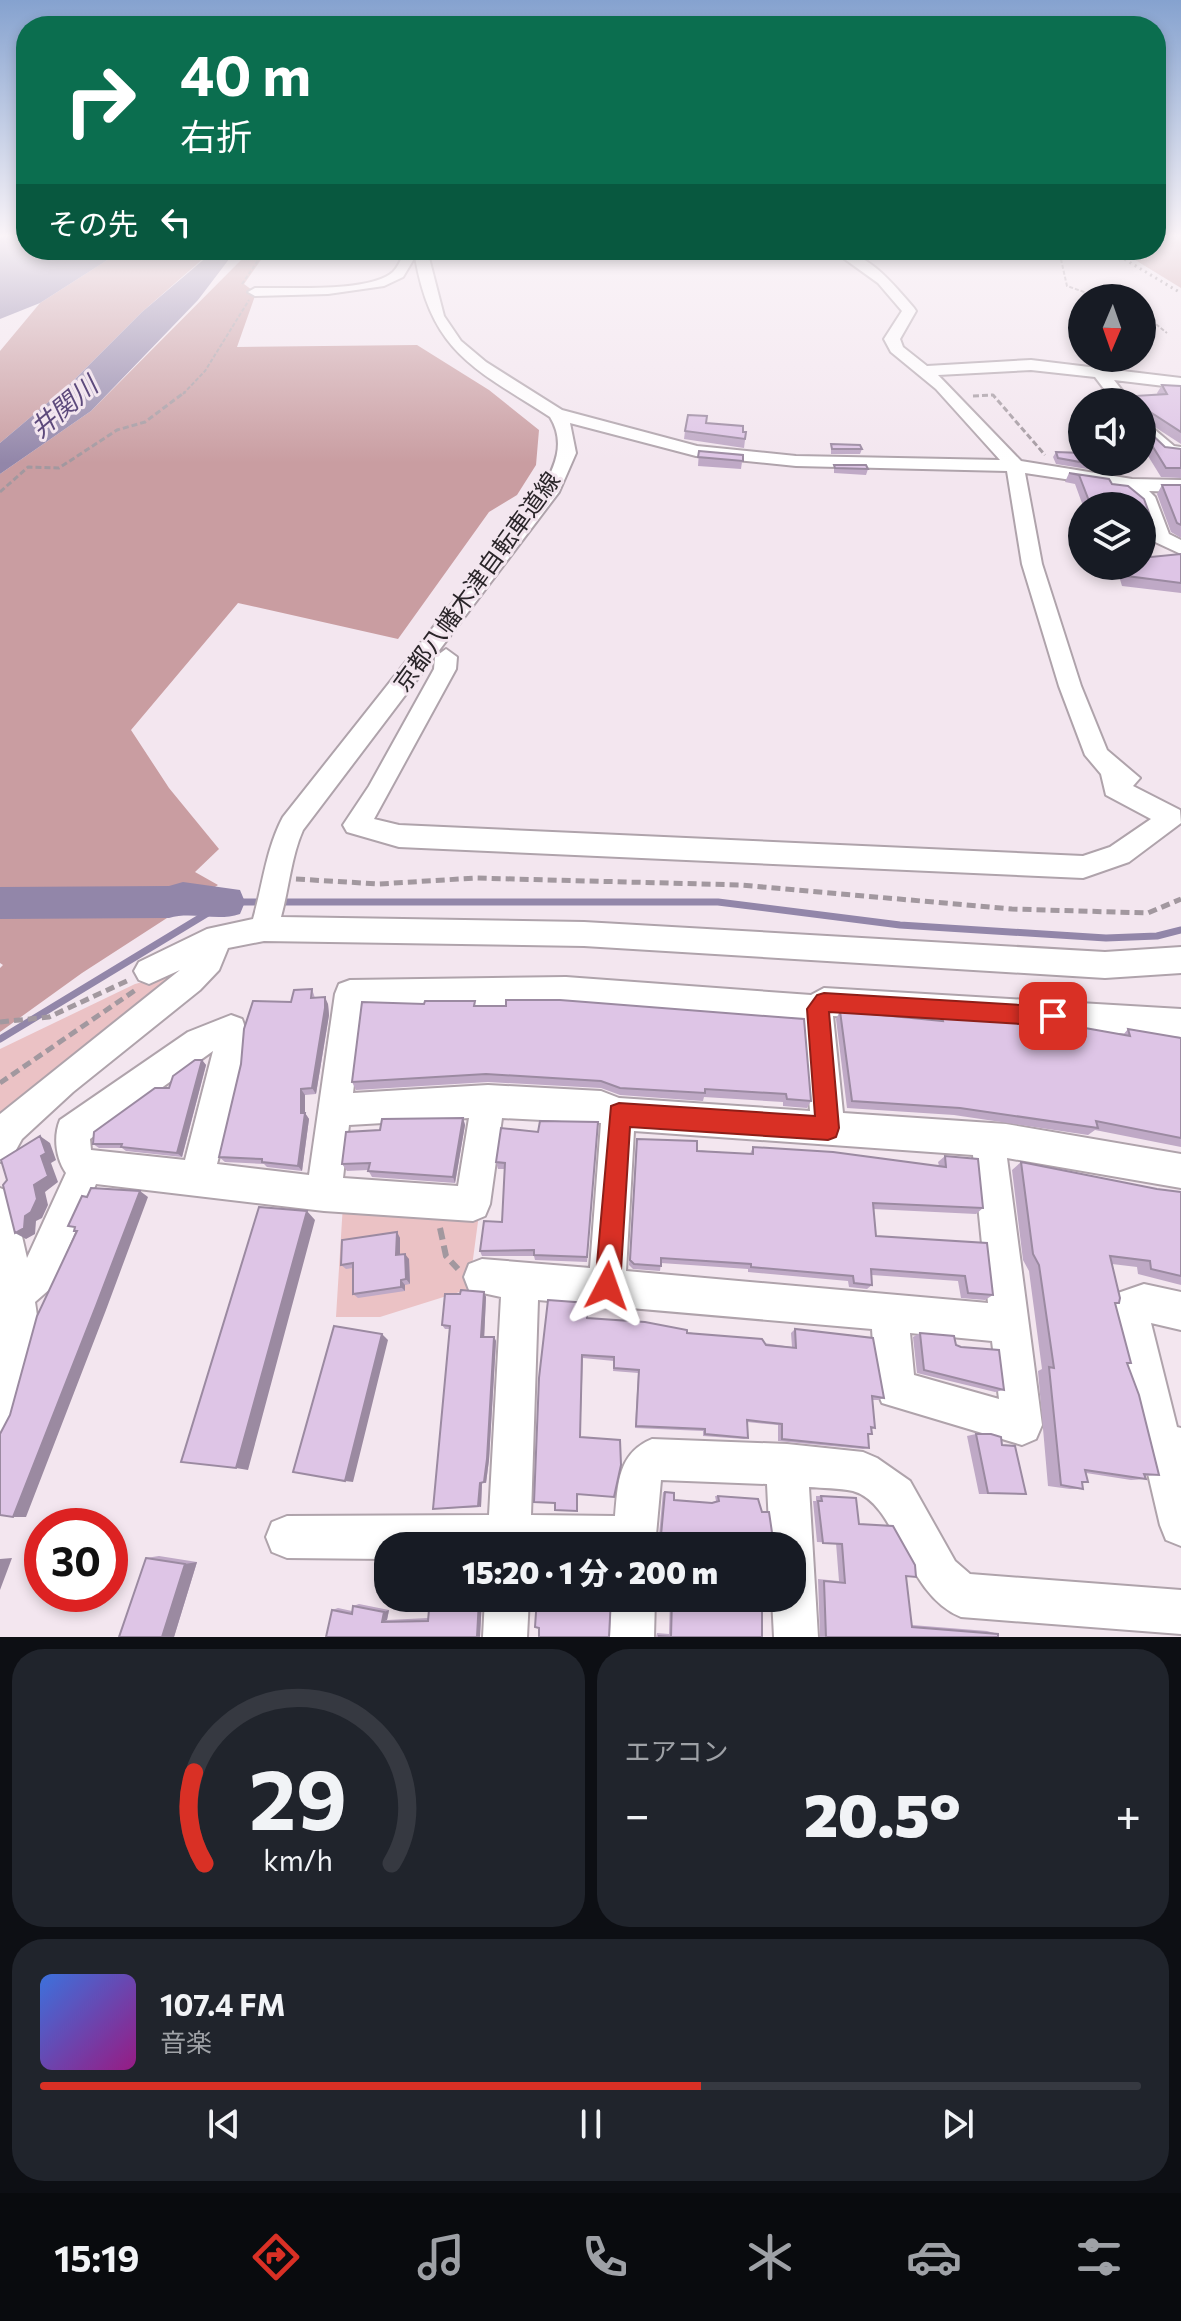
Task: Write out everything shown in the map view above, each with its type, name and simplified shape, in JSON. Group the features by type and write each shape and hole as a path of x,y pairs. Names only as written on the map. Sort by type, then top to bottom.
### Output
{"street":[{"path":"435,310 455,344 480,365 556,414 696,451 796,461 1015,466 1056,470 1131,485 1181,486"},
{"path":"909,310 892,339 893,344 951,396 1015,466 1030,553 1049,623 1097,755 1113,771 1181,804"},
{"path":"925,371 1031,365 1068,369"},
{"path":"1099,372 1181,383"},
{"path":"1099,372 1112,388"},
{"path":"265,926 285,883 281,848 292,824 550,492 566,462 569,443 569,433 556,414"},
{"path":"1156,438 1168,450 1181,452"},
{"path":"1131,485 1146,497 1160,537 1181,548"},
{"path":"446,657 445,669 356,825 399,836 1083,867 1110,862 1130,853 1171,817 1115,788 1113,771"},
{"path":"149,971 217,938 265,926 584,934 1105,965 1181,960"},
{"path":"0,1145 10,1127 62,1081 189,981 209,961 217,938"},
{"path":"324,1194 350,994 566,991 817,1009 824,1002 1181,1023"},
{"path":"817,1009 828,1128"},
{"path":"197,1178 228,1058 231,1029 199,1042 72,1132 76,1160 87,1166 197,1178 247,1183 259,1189 473,1204 488,1101"},
{"path":"334,1110 488,1101 601,1107 619,1114 988,1140 1181,1171"},
{"path":"607,1286 619,1114"},
{"path":"889,1312 896,1389 1022,1425 988,1140"},
{"path":"16,1295 38,1275 87,1166"},
{"path":"0,1205 20,1322 11,1381 0,1417"},
{"path":"482,1277 1009,1324"},
{"path":"509,1532 520,1280"},
{"path":"1181,1311 1144,1303 1128,1307 1171,1446 1181,1525"},
{"path":"635,1532 639,1475 652,1459 787,1464 863,1472 895,1496 940,1576 961,1595 1181,1612"},
{"path":"787,1464 790,1532"},
{"path":"287,1537 374,1539"},
{"path":"505,1637 506,1612"},
{"path":"632,1637 633,1612"},
{"path":"795,1612 796,1637"}],"path":[{"path":"0,492 28,467 59,468 117,430 145,422 176,401 205,371 243,310"},
{"path":"1156,324 1167,333"},
{"path":"951,396 993,395 1056,470"},
{"path":"285,883 379,884 476,878 740,885 1012,909 1148,913 1181,899"},
{"path":"0,1022 49,1017 149,971"},
{"path":"442,1201 440,1234 446,1256 463,1272 482,1277"}],"shaded area":[{"path":"34,310 144,310 71,383 0,443 0,351"},
{"path":"191,310 250,310 237,347 417,345 489,390 539,430 536,465 517,495 489,512 398,639 238,603 131,730 169,788 219,849 195,872 218,885 82,973 0,1032 0,968 3,965 0,963 0,474 91,411"},
{"path":"184,971 0,1128 0,1049 135,984"},
{"path":"343,1204 479,1214 469,1289 380,1317 336,1317"}],"water":[{"path":"0,310 22,310 0,319"},
{"name":"井関川","path":"188,310 91,411 0,474 0,443 71,383 142,312"}],"building":[{"path":"1162,385 1181,386 1181,432 1156,416 1156,395 1167,394"},
{"path":"688,415 707,416 706,423 743,426 745,439 685,431"},
{"path":"1156,438 1165,447 1181,449 1181,468 1166,468 1156,452"},
{"path":"831,444 860,445 862,449 832,449"},
{"path":"699,451 743,455 743,461 698,457"},
{"path":"1056,452 1068,452 1068,460 1058,458"},
{"path":"834,465 866,465 868,469 835,468"},
{"path":"1079,476 1109,479 1112,484 1128,486 1135,492 1086,492"},
{"path":"1162,485 1181,485 1181,525 1177,523"},
{"path":"1181,554 1181,583 1156,580 1156,556"},
{"path":"312,989 311,998 325,997 325,1008 312,1088 301,1089 301,1113 305,1113 298,1166 262,1162 262,1159 219,1157 241,1064 244,1029 253,1001 291,1002 294,990"},
{"path":"506,1000 560,1000 804,1019 811,1101 787,1099 786,1094 620,1088 601,1081 486,1074 352,1082 362,1002 424,1004 425,1001 475,1001 474,1006 506,1006"},
{"path":"840,1011 943,1021 942,1017 1024,1022 1086,1036 1085,1028 1130,1036 1128,1029 1181,1038 1181,1138 1096,1121 1098,1128 960,1108 852,1101"},
{"path":"195,1060 202,1060 177,1153 121,1147 122,1144 93,1144 94,1132 155,1088 169,1088 173,1076"},
{"path":"463,1118 453,1177 368,1171 370,1163 342,1164 346,1132 380,1130 382,1119"},
{"path":"540,1121 598,1122 587,1257 534,1255 534,1250 480,1251 484,1221 502,1222 505,1163 496,1162 501,1128 538,1132"},
{"path":"40,1136 46,1153 41,1156 48,1176 34,1185 37,1199 31,1212 25,1216 24,1228 15,1233 3,1185 7,1180 1,1160"},
{"path":"637,1139 697,1141 697,1151 753,1154 753,1147 833,1152 946,1167 945,1156 978,1159 983,1208 873,1203 876,1236 987,1243 993,1295 968,1293 965,1276 871,1269 872,1285 854,1283 853,1276 751,1267 751,1264 661,1258 661,1266 634,1264 630,1260"},
{"path":"1021,1162 1181,1192 1181,1276 1151,1269 1150,1261 1110,1256 1120,1298 1119,1303 1115,1303 1131,1363 1127,1363 1139,1395 1159,1475 1144,1474 1146,1479 1085,1470 1088,1482 1082,1482 1083,1489 1061,1485 1049,1367 1054,1368 1039,1265 1033,1254"},
{"path":"91,1188 140,1191 13,1517 0,1515 0,1434 10,1415 37,1316 77,1231 74,1231 75,1227 68,1226 82,1196 87,1197"},
{"path":"259,1207 307,1211 236,1468 181,1462"},
{"path":"397,1232 396,1255 405,1254 406,1279 401,1280 401,1287 353,1294 353,1263 341,1265 342,1240"},
{"path":"461,1290 484,1292 481,1337 494,1337 487,1459 478,1506 433,1509 450,1326 442,1325 445,1294 460,1294"},
{"path":"548,1300 588,1303 587,1318 645,1322 687,1330 687,1333 762,1339 766,1345 796,1348 795,1329 873,1338 884,1398 872,1396 875,1428 871,1427 872,1434 868,1434 869,1448 782,1439 782,1424 747,1420 748,1438 705,1434 705,1429 636,1426 639,1370 614,1368 614,1357 582,1355 580,1437 620,1440 621,1465 614,1497 577,1494 577,1511 555,1510 555,1503 534,1502 539,1378"},
{"path":"334,1326 382,1334 345,1481 293,1472"},
{"path":"920,1333 954,1336 956,1345 961,1347 999,1350 1004,1390 924,1370"},
{"path":"976,1434 1001,1437 1002,1445 1015,1446 1026,1494 988,1493"},
{"path":"665,1492 674,1493 674,1500 712,1503 719,1501 718,1496 758,1499 762,1512 769,1512 772,1532 661,1532"},
{"path":"821,1496 856,1498 859,1524 893,1526 915,1565 916,1577 906,1576 912,1627 998,1634 998,1637 826,1637 824,1581 845,1583 842,1544 823,1543 818,1501 822,1501"},
{"path":"146,1558 185,1564 162,1637 119,1637"},
{"path":"353,1606 384,1612 382,1622 428,1621 429,1612 478,1612 477,1637 326,1637 332,1610 352,1614"},
{"path":"536,1612 610,1612 609,1637 539,1637 539,1628 535,1627"},
{"path":"672,1612 762,1612 762,1637 671,1637"}],"waterway":[{"path":"0,903 169,902 183,898 226,902"},
{"path":"0,1039 226,902 264,902"},
{"path":"279,902 718,902 900,925 1106,938 1157,936 1181,930"}],"route":[{"path":"607,1286 619,1114 828,1128 817,1009 824,1002 1053,1016"}]}
